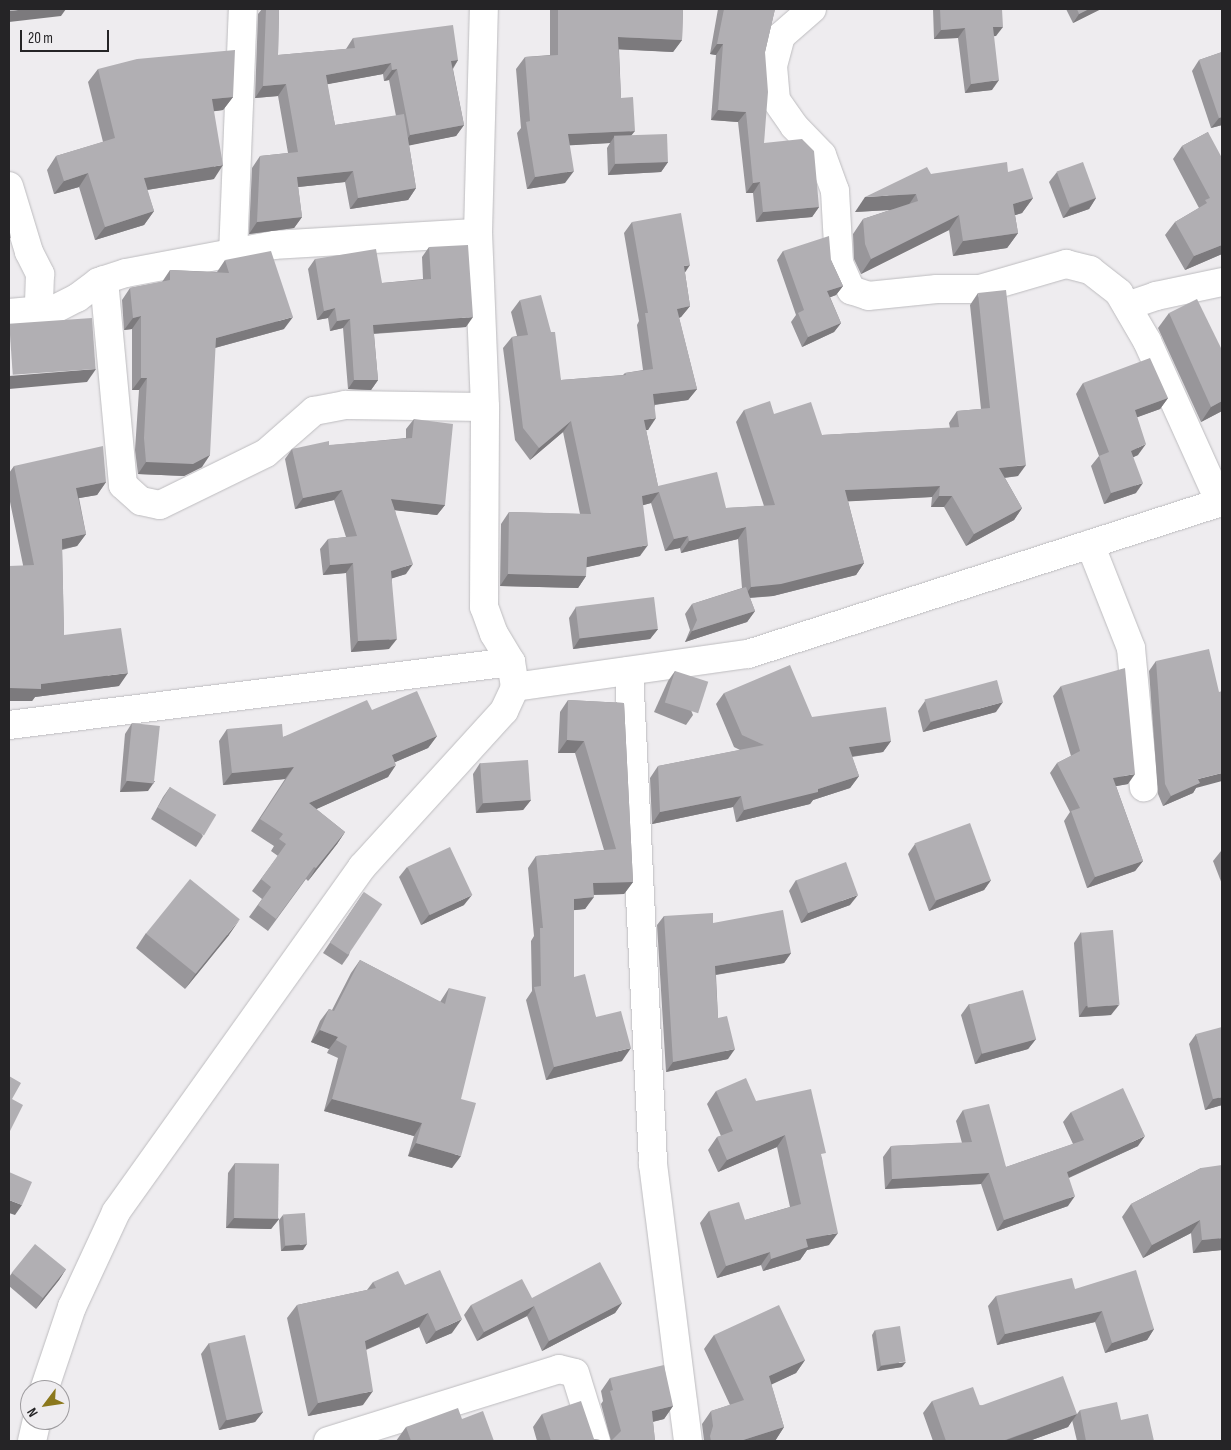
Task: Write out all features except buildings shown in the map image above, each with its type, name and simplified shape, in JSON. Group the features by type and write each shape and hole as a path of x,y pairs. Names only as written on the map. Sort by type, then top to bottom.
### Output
{"street":[{"path":"233,254 243,9"},
{"path":"47,1380 72,1306 116,1212 362,867 504,711 513,675 484,607 485,407 478,233 484,9"},
{"path":"9,724 513,675 630,671 748,654 1221,502 1147,342 1127,306 1119,293 1090,270 1066,264 980,290 937,289 868,296 851,290 839,263 835,191 822,155 794,126 776,100 773,66 781,36 812,9"},
{"path":"9,186 29,252 40,274 39,310"},
{"path":"9,313 39,310 62,305 104,280 274,245 478,233"},
{"path":"104,280 123,485 141,501 160,505 266,452 314,411 345,405 485,407"},
{"path":"1127,306 1156,296 1222,282"},
{"path":"1090,544 1131,648 1144,787"},
{"path":"630,671 653,1164 688,1441"},
{"path":"328,1441 559,1369 575,1373 596,1441"}]}
